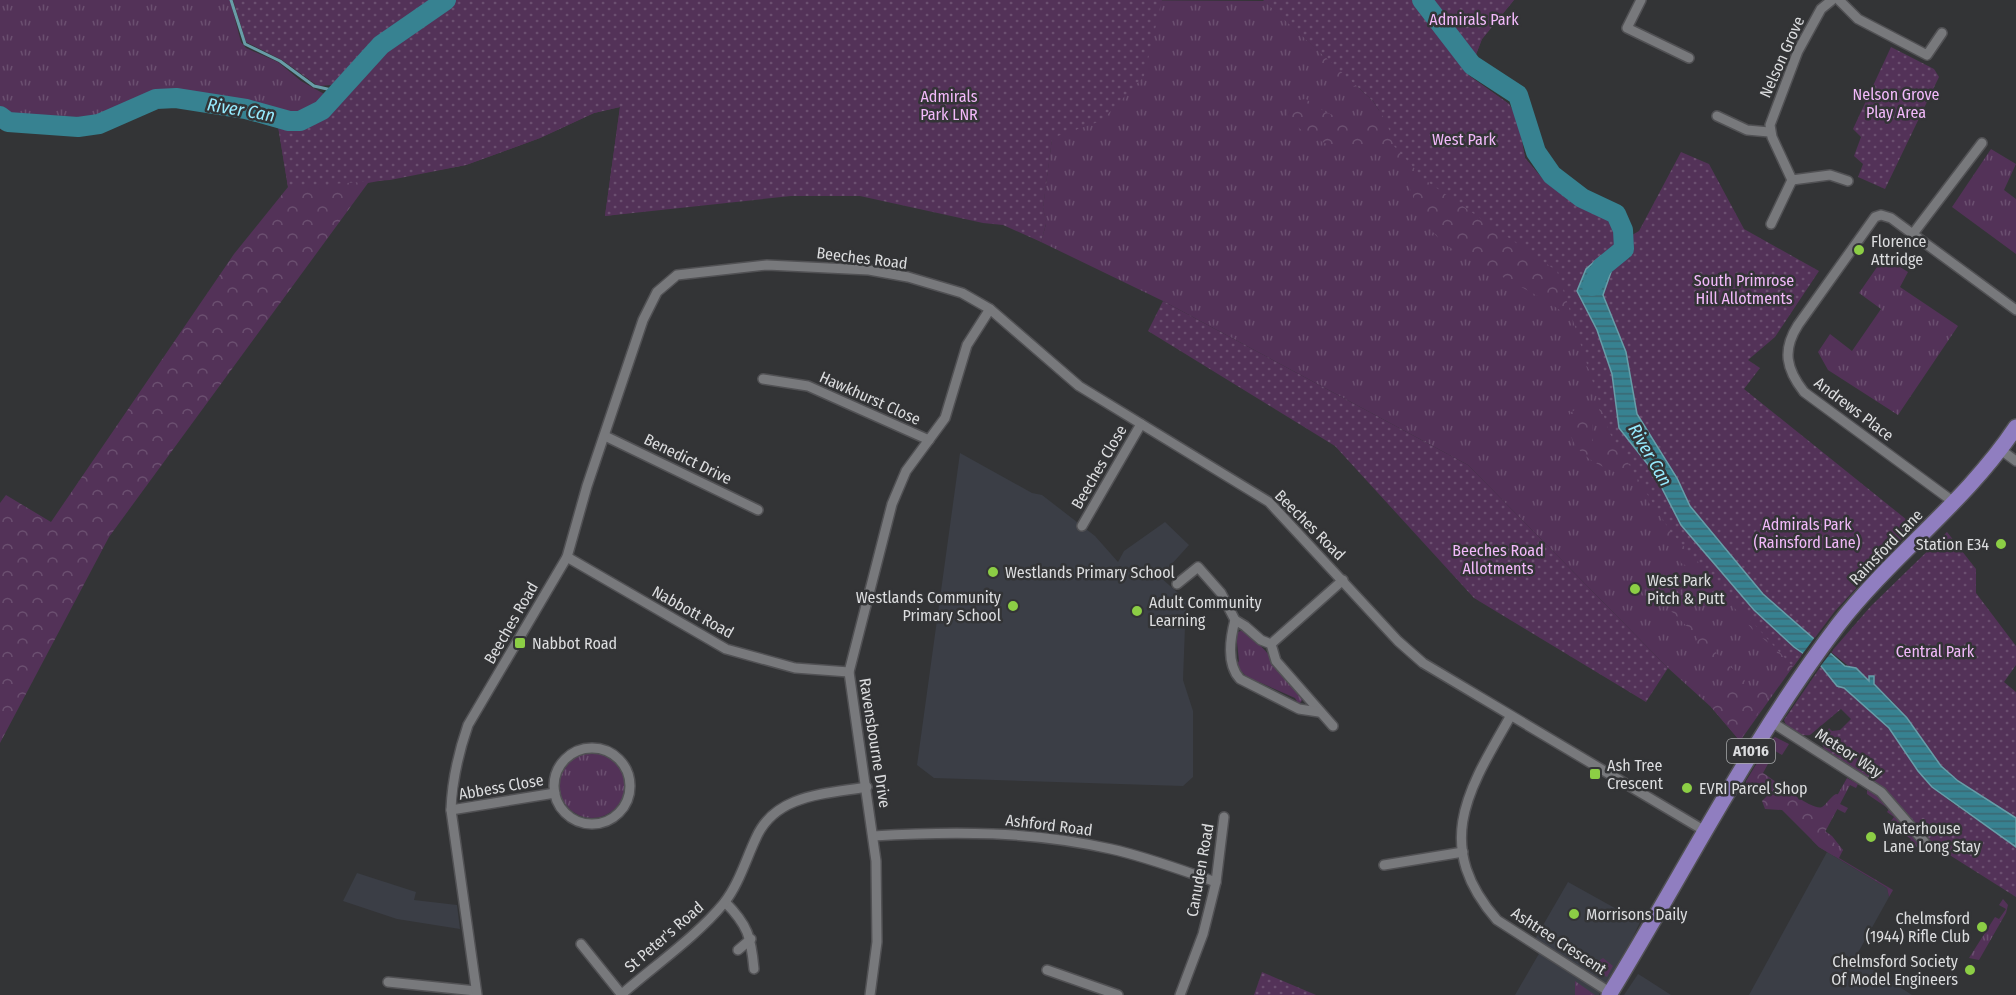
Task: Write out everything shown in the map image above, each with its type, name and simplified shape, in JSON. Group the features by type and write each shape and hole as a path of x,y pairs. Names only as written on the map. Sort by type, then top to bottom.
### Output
{"main road":[{"name":"Rainsford Lane","path":"1770,721 1838,626 1867,592 1955,503 2001,450 2016,427"},
{"name":"A1016","path":"1610,994 1770,721"}],"street":[{"path":"1641,0 1627,28 1689,58"},
{"name":"Nelson Grove","path":"1769,132 1773,113 1792,73 1798,51 1821,9 1832,0"},
{"path":"1839,0 1858,19 1927,56 1942,33"},
{"path":"1717,116 1747,130 1769,132 1792,180"},
{"path":"1912,235 1982,143"},
{"path":"1792,180 1830,175 1848,181"},
{"path":"1771,224 1792,180"},
{"name":"Andrews Place","path":"1955,503 1804,392 1793,376 1786,357 1788,343 1798,325 1875,217 1886,215 2015,307"},
{"name":"Beeches Road","path":"477,993 451,810 456,766 468,725 567,557 643,320 657,292 677,275 767,265 869,270 908,277 962,293 990,309 1065,375 1269,502 1398,640 1423,663 1510,717 1705,831"},
{"name":"Ravensbourne Drive","path":"870,995 878,914 873,836 849,672 892,504 906,471 945,418 967,345 990,309"},
{"name":"Hawkhurst Close","path":"763,379 808,386 930,440"},
{"name":"Beeches Close","path":"1082,526 1141,424"},
{"name":"Benedict Drive","path":"605,436 758,510"},
{"path":"2001,450 2016,461"},
{"name":"Nabbott Road","path":"567,557 726,649 795,668 849,672"},
{"path":"1177,584 1198,567 1221,593 1235,620 1261,640 1271,644"},
{"path":"1271,644 1343,580"},
{"path":"1235,620 1231,633 1231,661 1240,680 1299,709 1319,712"},
{"path":"1271,644 1276,661 1333,726"},
{"name":"Ashtree Crescent","path":"1510,717 1470,789 1462,818 1463,852 1473,886 1497,920 1610,994"},
{"name":"Meteor Way","path":"1770,721 1881,792 1927,845"},
{"name":"Abbess Close","path":"590,747 614,754 629,775 630,787 625,805 613,818 601,822 589,824 567,814 555,793 555,780 566,758 590,747"},
{"name":"St Peter's Road","path":"622,994 725,903 761,829 774,813 801,798 867,788"},
{"name":"Abbess Close","path":"451,810 555,793"},
{"name":"Canuden Road","path":"1180,995 1203,934 1216,882 1224,817"},
{"name":"Ashford Road","path":"873,836 968,833 1059,840 1133,854 1216,882"},
{"path":"1384,866 1463,852"},
{"name":"St Peter's Road","path":"725,903 742,919 751,939 754,969"},
{"path":"738,950 751,939"},
{"path":"581,945 622,994"},
{"path":"1047,970 1118,995"},
{"path":"388,982 477,993"}],"shaded area":[{"name":"Westlands Community Primary School","path":"960,453 1032,493 1042,495 1095,536 1118,562 1124,551 1165,522 1189,545 1160,577 1186,600 1183,680 1193,711 1193,777 1183,786 934,778 917,765"},
{"path":"1827,852 1887,888 1889,897 1855,958 1912,995 1749,995"},
{"path":"357,873 416,892 414,900 457,905 460,929 397,919 343,901"},
{"path":"1568,882 1640,922 1599,995 1515,995 1544,945 1535,939"},
{"path":"1638,974 1643,977 1671,995 1624,995"}],"green space":[{"path":"0,0 230,0 241,42 246,48 278,62 301,81 326,95 312,109 301,113 281,112 278,126 215,108 182,104 152,108 110,125 83,132 0,129"},
{"name":"Admirals Park LNR","path":"233,0 1162,0 1144,76 1101,121 1052,138 1043,207 1046,223 1041,242 1003,225 983,223 860,196 791,196 605,216 620,107 594,113 540,138 466,165 390,180 288,187 278,126 298,128 315,122 329,110 341,94 332,85 318,86 282,60 246,42"},
{"name":"West Park Pitch & Putt","path":"1093,0 1265,1 1373,101 1387,123 1578,285 1802,654 1740,741 1711,707 1668,668 1468,465 1163,301 1041,242 1046,224 1043,207 1052,138"},
{"path":"1263,0 1514,0 1482,39 1468,75 1509,104 1518,120 1525,158 1546,183 1583,209 1610,220 1617,239 1629,259 1632,253 1632,235 1639,231 1681,152 1709,164 1744,229 1819,271 1775,337 1748,360 1760,368 1744,389 1907,520 1903,526 1909,531 1835,611 1793,667 1670,531 1609,432 1557,271 1425,180 1394,146 1387,123 1373,101"},
{"path":"1514,0 1482,39 1468,75 1509,104 1518,120 1525,158 1546,183 1583,209 1607,218 1613,225 1802,654 1787,674 1780,673 1778,654 1773,647 1752,629 1727,599 1705,582 1699,572 1681,563 1678,554 1679,544 1669,543 1663,538 1663,527 1668,519 1653,508 1633,483 1585,456 1573,441 1568,418 1575,410 1582,409 1592,418 1593,444 1599,447 1603,442 1605,431 1597,403 1597,380 1583,361 1583,337 1581,330 1573,321 1543,299 1443,243 1424,219 1405,176 1391,158 1384,154 1348,151 1330,145 1299,128 1287,114 1291,101 1306,99 1326,112 1346,118 1356,119 1377,112 1388,105 1364,85 1349,87 1336,85 1326,77 1319,64 1330,50"},
{"name":"Nelson Grove Play Area","path":"1891,47 1934,69 1939,77 1885,189 1858,177 1863,164 1854,156 1861,137 1853,129"},
{"path":"1144,76 1101,121 1052,138 1043,207 1046,223 1041,242 995,165 605,216 620,107 594,113 540,138 466,165 368,183 109,537 0,743 0,503 6,495 51,522 234,254 288,187 278,126 298,127 314,121 322,116 341,94 366,106"},
{"path":"1991,149 2016,164 2004,190 2016,199 2016,254 1952,207"},
{"path":"1884,257 1908,272 1900,287 1958,326 1898,415 1828,370 1818,352 1830,334 1852,351 1881,309 1859,293"},
{"name":"Beeches Road Allotments","path":"1163,301 1468,465 1668,668 1646,702 1474,598 1335,446 1148,331"},
{"name":"Central Park","path":"1947,532 1976,569 1976,593 2016,646 2016,665 2004,682 2016,692 2016,818 1958,781 1941,766 1892,701 1831,652 1871,606"},
{"path":"1682,595 1691,599 1691,615 1704,626 1711,637 1713,649 1723,661 1744,678 1747,690 1759,692 1765,690 1770,694 1740,741 1711,707 1724,686 1724,681 1697,657 1694,646 1697,639 1695,634 1671,611 1672,603"},
{"path":"1243,630 1267,653 1304,697 1299,705 1295,698 1259,682 1254,684 1236,666 1239,661 1236,633"},
{"path":"1821,666 1837,686 1844,688 1889,728 1918,771 1950,801 2016,847 2016,897 1929,842 1886,791 1824,749 1821,741 1829,728 1832,731 1840,730 1851,719 1841,709 1810,735 1798,734 1788,727 1784,720"},
{"path":"1775,737 1789,744 1782,755 1775,751 1763,773 1801,800 1817,807 1822,807 1836,794 1842,795 1840,804 1825,832 1839,848 1837,856 1819,847 1782,810 1765,809 1762,801 1770,793 1760,785 1753,790 1746,787 1746,781"},
{"path":"592,752 605,755 615,762 622,772 625,785 622,798 615,808 605,815 592,818 579,815 569,808 562,798 559,785 562,772 569,762 579,755"},
{"path":"1847,778 1858,784 1856,788 1850,785 1840,804 1848,808 1845,813 1837,809 1825,831 1843,850 1839,858 1893,890 1889,897 1887,888 1819,847 1812,840"},
{"path":"1867,788 1882,796 1901,821 1897,827 1888,825 1894,817 1887,812 1889,809 1867,794"},
{"path":"1906,826 1928,850 1921,850 1909,842 1911,839 1901,832"},
{"path":"2003,899 2008,905 2006,913 1979,960 1969,958 1995,917 1999,919 2006,909 1999,905"},
{"path":"1603,958 1613,966 1607,977 1589,967"},
{"path":"1262,972 1316,995 1254,995"},
{"path":"1575,981 1595,995 1575,995"}],"water":[{"path":"1601,256 1611,272 1603,295 1626,352 1637,414 1677,478 1690,506 1763,594 1845,666 1856,668 1869,681 1869,676 1874,676 1874,684 1907,718 1941,766 1958,781 2016,818 2016,847 1932,787 1918,771 1889,728 1844,688 1837,686 1821,666 1794,647 1754,610 1681,525 1653,471 1619,428 1612,374 1597,330 1577,291 1586,269"}],"pier":[{"path":"1815,637 1833,650 1819,668 1801,656"}],"waterway":[{"path":"231,0 245,44 280,61 314,86 336,91"},
{"name":"River Can","path":"0,116 8,122 78,127 99,124 156,99 176,98 246,109 289,121 300,121 322,110 381,45 446,0"},
{"name":"River Can","path":"1422,0 1472,65 1518,95 1536,152 1552,175 1582,198 1616,214 1623,230 1624,249 1602,267 1592,286"}],"place":[{"name":"Florence Attridge","path":"1859,250"},
{"name":"Station E34","path":"2001,544"},
{"name":"Westlands Primary School","path":"993,572"},
{"name":"West Park Pitch & Putt","path":"1635,589"},
{"name":"Westlands Community Primary School","path":"1013,606"},
{"name":"Adult Community Learning","path":"1137,611"},
{"name":"Nabbot Road","path":"520,643"},
{"name":"Ash Tree Crescent","path":"1595,774"},
{"name":"EVRI Parcel Shop","path":"1687,788"},
{"name":"Waterhouse Lane Long Stay","path":"1871,837"},
{"name":"Morrisons Daily","path":"1574,914"},
{"name":"Chelmsford (1944) Rifle Club","path":"1982,927"},
{"name":"Chelmsford Society Of Model Engineers","path":"1970,970"}],"park label":[{"name":"Admirals Park","path":"1474,19"},
{"name":"West Park","path":"1464,139"},
{"name":"South Primrose Hill Allotments","path":"1744,289"},
{"name":"Admirals Park (Rainsford Lane)","path":"1807,533"}]}
